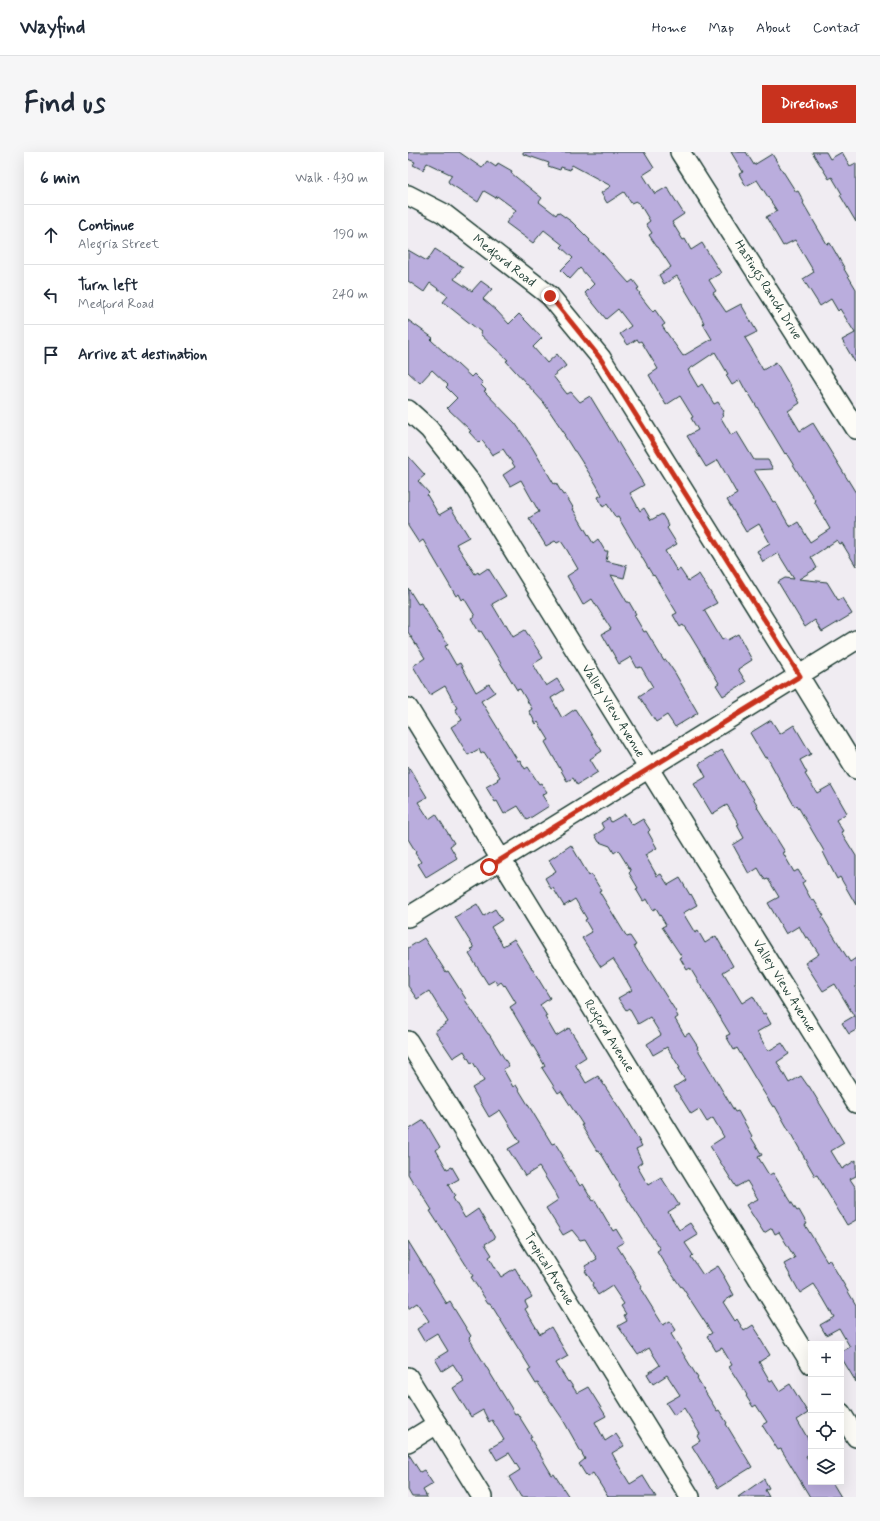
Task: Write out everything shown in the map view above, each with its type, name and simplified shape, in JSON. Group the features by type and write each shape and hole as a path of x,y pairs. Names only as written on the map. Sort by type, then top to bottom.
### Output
{"street":[{"name":"Hastings Ranch Drive","path":"680,152 856,429"},
{"name":"Medford Road","path":"408,195 443,213 550,296 596,352 800,676 856,769"},
{"name":"Valley View Avenue","path":"408,410 429,429 473,486 856,1102"},
{"path":"408,917 856,640"},
{"name":"Rexford Avenue","path":"408,708 808,1359"},
{"name":"Tropical Avenue","path":"408,1041 690,1497"},
{"path":"408,1377 482,1497"},
{"path":"844,1418 856,1437"},
{"path":"408,1442 437,1424"}],"building":[{"path":"408,152 459,152 482,168 487,161 496,167 498,163 512,171 511,173 542,198 539,202 556,215 558,212 572,222 629,283 633,280 639,288 637,289 640,293 639,294 653,312 655,310 665,324 662,326 683,356 712,339 703,324 704,323 698,311 677,276 664,284 659,275 671,267 649,235 652,233 646,224 650,221 639,203 636,201 631,203 624,192 607,203 601,193 611,186 572,165 570,170 561,167 560,170 548,166 549,163 523,154 523,152 644,152 654,168 643,175 655,194 667,187 684,214 672,222 683,240 685,239 691,250 702,243 721,273 709,280 716,291 713,293 726,312 741,304 757,332 745,338 763,370 776,362 800,403 788,411 800,431 813,423 856,493 856,566 842,543 840,544 837,540 811,557 817,568 799,579 827,582 838,600 842,598 852,614 822,632 815,620 805,627 778,582 785,578 794,579 778,553 763,562 757,551 770,543 759,524 746,532 727,500 737,494 718,460 706,467 687,436 698,430 691,418 693,417 680,396 666,405 649,375 658,369 641,341 639,342 637,339 628,345 620,334 631,326 618,309 606,319 585,293 594,284 580,268 570,279 561,270 573,258 561,247 563,245 544,230 533,243 506,223 516,210 497,196 496,198 484,191 478,202 449,183 448,181 452,175 427,163 423,170 413,165 415,162 408,159","holes":["715,352 728,374 726,375 732,385 740,380 747,393 748,392 785,454 786,453 815,500 814,501 830,529 810,542 798,522 790,527 775,501 773,502 754,470 773,469 768,460 754,460 737,432 731,435 721,418 723,417 722,414 724,411 718,402 714,404 702,384 698,387 688,370"]},
{"path":"731,152 746,152 754,165 772,154 796,192 798,191 804,202 803,203 827,244 830,243 856,289 856,364 842,340 855,333 840,309 838,311 831,299 820,306 803,279 814,272 795,240 783,246 766,217 777,211 757,180 746,186 739,174 743,172"},
{"path":"812,152 826,152 830,159 842,152 850,166 856,163 856,222 840,195 842,194 832,177 829,179"},
{"path":"435,249 463,267 454,279 472,291 481,281 492,289 483,299 509,324 519,314 528,323 542,338 533,347 547,363 557,354 566,366 553,376 567,394 571,392 580,402 590,396 644,485 630,493 640,511 644,508 651,520 662,514 669,526 667,528 677,544 665,551 677,571 680,569 688,581 699,574 717,603 704,610 722,640 725,638 727,640 738,634 752,660 738,669 746,682 723,696 716,685 719,683 690,635 683,625 680,627 673,615 677,613 654,575 653,576 618,517 616,518 607,504 603,507 598,497 602,495 596,484 544,403 506,361 508,360 480,334 481,332 443,302 448,296 430,283 424,292 408,281 408,250 427,261"},
{"path":"408,320 433,338 431,340 471,377 474,374 483,383 481,385 486,390 484,391 515,423 532,447 554,484 556,483 563,495 565,494 593,543 598,539 605,551 608,551 606,561 627,566 624,578 611,575 636,614 634,615 644,632 646,631 664,661 666,660 675,673 698,713 675,727 667,715 656,722 639,696 653,687 641,667 637,668 631,657 619,664 602,634 611,629 592,599 583,605 567,576 578,569 567,550 561,541 557,543 555,541 546,546 529,518 539,512 521,480 510,486 503,475 515,467 503,449 492,455 482,440 479,443 469,432 471,431 447,408 457,398 446,387 448,385 432,370 420,383 408,372"},
{"path":"408,456 425,475 418,481 429,493 427,495 439,515 451,508 469,537 456,544 475,574 478,572 479,574 488,568 506,596 492,604 504,624 506,624 513,637 525,630 543,658 533,664 546,686 557,679 564,690 551,698 562,718 575,709 602,751 590,759 598,772 577,785 573,778 567,781 545,742 549,740 538,722 536,724 529,711 532,709 520,689 517,690 481,631 479,632 471,618 475,616 464,598 462,600 459,594 456,596 423,540 419,543 408,526"},
{"path":"408,588 418,604 421,603 439,633 440,632 448,645 445,646 456,665 460,663 476,692 489,684 495,692 481,701 518,761 520,760 525,769 528,767 539,784 541,783 547,792 542,795 549,806 527,820 518,806 504,814 497,801 495,802 486,787 498,780 497,779 500,777 484,752 481,754 479,749 468,755 451,727 462,720 455,709 457,708 445,686 430,695 413,666 425,658 408,632"},
{"path":"771,720 780,734 794,725 811,754 800,760 807,773 805,774 817,793 831,785 847,813 836,820 843,831 841,832 856,856 856,905 840,877 837,879 823,852 824,851 797,805 795,807 767,757 765,758 750,733"},
{"path":"722,750 740,781 742,780 758,806 757,807 785,852 783,853 794,872 798,870 805,881 802,883 812,901 814,900 824,916 822,917 850,962 856,958 856,1030 849,1034 842,1023 854,1016 835,984 823,991 805,963 819,954 808,937 806,938 799,926 786,934 768,903 779,897 768,879 765,880 758,868 749,874 733,845 744,838 737,825 739,824 727,805 712,814 694,784 706,777 699,764"},
{"path":"408,766 427,797 418,802 429,819 436,814 454,843 450,846 457,858 426,877 418,864 421,862 408,839"},
{"path":"625,814 633,825 643,819 650,830 648,832 657,848 645,855 657,876 661,874 668,885 680,878 690,895 691,894 697,905 683,913 695,933 698,931 705,943 716,936 733,966 723,972 742,1003 753,996 763,1014 765,1013 771,1024 757,1032 768,1051 782,1043 789,1054 777,1062 789,1083 801,1076 809,1086 844,1143 831,1151 842,1169 856,1160 856,1176 850,1179 856,1188 856,1220 847,1225 817,1175 815,1176 775,1106 773,1107 737,1048 734,1050 726,1036 730,1034 690,968 687,970 680,958 682,957 662,927 666,925 656,908 653,910 647,899 643,901 636,889 638,888 629,873 631,871 618,850 614,853 610,846 599,842 595,835 604,829 601,823 609,818 611,822"},
{"path":"571,845 589,876 591,874 601,890 599,891 627,937 630,936 636,945 634,946 675,1010 678,1017 675,1019 685,1036 689,1033 735,1112 738,1111 762,1155 758,1157 769,1175 773,1173 797,1211 799,1210 807,1224 805,1225 827,1261 829,1259 856,1305 856,1382 844,1362 844,1350 850,1347 839,1328 826,1335 820,1325 834,1317 823,1298 814,1284 800,1293 784,1264 795,1258 779,1232 775,1234 772,1228 764,1233 746,1205 758,1199 747,1181 736,1187 710,1146 724,1137 713,1118 707,1122 699,1109 691,1114 674,1087 685,1080 678,1069 680,1068 667,1047 653,1055 647,1044 661,1035 650,1017 638,1024 629,1008 626,1010 618,998 632,990 613,959 601,967 582,938 592,932 585,920 587,919 575,899 564,906 553,888 551,889 545,878 556,871 549,860"},
{"path":"477,904 484,916 495,909 502,920 491,927 503,946 514,939 550,998 540,1005 556,1036 569,1028 586,1057 575,1064 586,1083 598,1076 624,1115 642,1146 636,1149 642,1162 637,1166 648,1185 661,1177 679,1205 668,1212 679,1230 690,1223 698,1235 685,1243 693,1255 691,1257 703,1275 718,1266 734,1295 723,1302 735,1321 737,1319 744,1331 753,1325 770,1355 759,1362 770,1381 772,1380 779,1391 790,1384 808,1413 797,1420 808,1439 808,1455 806,1456 808,1460 808,1485 834,1485 841,1497 810,1497 781,1449 778,1450 762,1425 767,1422 756,1405 753,1407 746,1396 747,1395 729,1367 732,1365 722,1348 716,1351 707,1336 712,1333 657,1251 660,1249 619,1186 620,1185 599,1150 597,1151 581,1125 583,1125 561,1091 558,1093 542,1068 545,1066 510,1007 516,1003 505,985 504,986 501,982 497,985 495,980 488,984 469,954 473,951 471,949 474,948 455,917"},
{"path":"424,938 446,972 448,971 466,999 465,1000 509,1066 503,1069 513,1087 516,1085 552,1144 555,1143 580,1186 583,1184 593,1201 595,1200 613,1231 616,1229 624,1242 617,1246 636,1276 642,1287 640,1288 663,1325 670,1321 676,1330 671,1334 717,1411 719,1410 727,1423 726,1424 752,1467 718,1488 692,1446 700,1441 697,1436 700,1434 684,1408 674,1415 666,1403 680,1395 667,1375 653,1384 647,1374 660,1365 649,1348 638,1355 618,1326 627,1321 624,1315 626,1314 621,1306 624,1304 612,1286 598,1295 592,1285 593,1283 585,1271 587,1270 585,1266 597,1259 585,1239 580,1240 572,1230 563,1235 546,1208 558,1200 539,1167 525,1176 508,1149 520,1142 500,1110 489,1117 472,1088 484,1081 473,1062 471,1063 464,1051 453,1058 435,1031 448,1022 429,991 417,999 408,986 408,948"},
{"path":"424,1120 440,1147 436,1150 447,1169 452,1167 459,1179 448,1185 455,1196 453,1198 465,1218 478,1209 495,1238 485,1244 492,1255 489,1257 501,1277 515,1268 532,1297 525,1301 528,1307 525,1309 540,1334 551,1327 568,1356 556,1363 577,1393 588,1387 606,1416 595,1422 605,1441 616,1434 624,1446 612,1453 630,1484 643,1476 656,1497 608,1497 593,1473 587,1477 579,1464 585,1459 562,1418 538,1383 536,1384 528,1371 531,1369 490,1303 488,1303 471,1277 473,1276 430,1211 432,1210 408,1174 408,1130"},
{"path":"408,1241 447,1304 450,1302 471,1336 469,1338 476,1350 515,1414 517,1413 532,1437 530,1438 552,1475 554,1474 569,1497 521,1497 509,1477 520,1470 509,1453 497,1460 490,1448 504,1440 492,1420 489,1422 483,1410 471,1417 453,1388 464,1381 453,1364 442,1371 435,1359 448,1351 437,1333 424,1341 417,1329 429,1321 417,1303 408,1309"},
{"path":"408,1453 420,1472 424,1470 433,1484 423,1490 427,1497 412,1497 408,1490"},
{"path":"764,1479 769,1488 765,1490 769,1497 738,1497"}],"route":[{"path":"489,867 800,676 600,358 550,296"}]}
